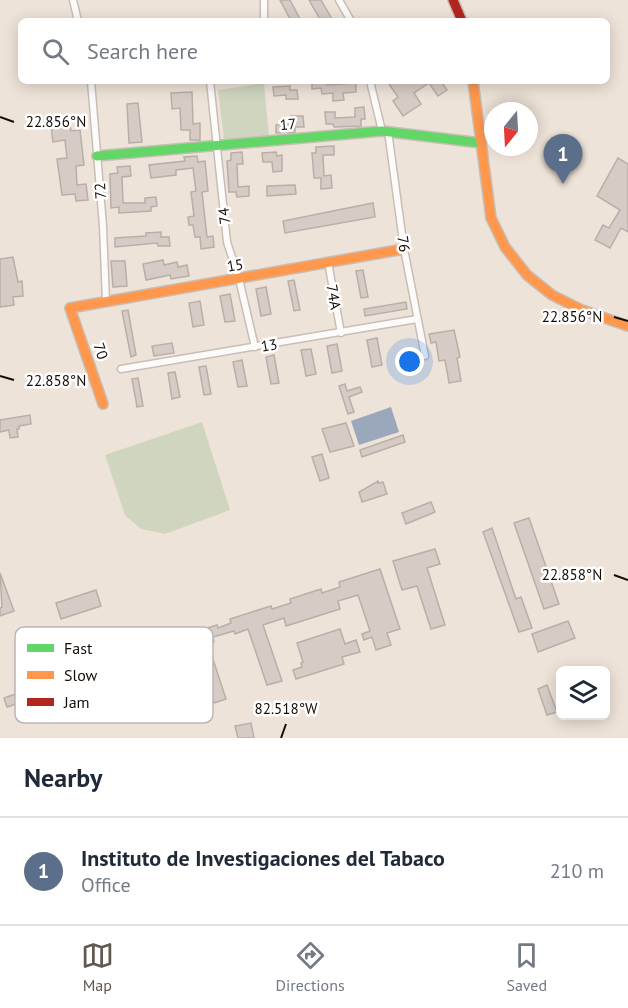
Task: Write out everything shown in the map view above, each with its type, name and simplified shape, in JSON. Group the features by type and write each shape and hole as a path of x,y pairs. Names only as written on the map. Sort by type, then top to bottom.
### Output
{"street":[{"path":"73,0 77,18"},
{"path":"264,0 264,18"},
{"path":"339,0 349,18"},
{"path":"453,0 461,18"},
{"name":"72","path":"91,84 106,302"},
{"name":"74","path":"210,84 227,242 239,279 255,347"},
{"name":"76","path":"371,84 385,131 404,249 425,356"},
{"path":"473,84 491,218 505,247 527,275 552,295 582,310 628,326"},
{"name":"17","path":"97,156 385,131 481,143"},
{"name":"15","path":"70,308 404,249"},
{"name":"74A","path":"328,262 341,333"},
{"name":"70","path":"70,308 103,404"},
{"name":"13","path":"121,369 417,320"}],"green space":[{"path":"264,84 269,136 224,140 218,90"},
{"path":"202,422 230,510 165,534 141,529 125,515 105,455"}],"water":[{"path":"391,407 399,432 359,445 351,421"}],"building":[{"path":"280,0 290,0 299,18 289,18"},
{"path":"309,0 321,0 331,18 319,18"},
{"path":"312,84 356,84 356,92 343,93 344,100 333,101 333,93 322,94 321,88 312,89"},
{"path":"389,84 428,84 414,93 421,104 403,116 393,101 398,97"},
{"path":"430,84 443,84 447,90 438,96"},
{"path":"290,86 290,90 297,90 298,99 286,99 286,95 274,96 273,87"},
{"path":"192,92 193,124 200,123 200,140 190,140 190,130 181,130 180,108 172,109 171,93"},
{"path":"138,103 142,142 129,143 127,104"},
{"path":"364,107 365,119 361,119 361,126 334,127 333,124 326,124 325,112 335,112 335,118 355,117 355,108"},
{"path":"291,116 303,116 304,127 295,127 295,132 276,133 276,125 292,124"},
{"path":"70,124 71,131 80,130 84,165 76,166 77,185 86,184 88,200 76,201 75,194 62,195 57,159 67,158 65,140 53,142 51,126"},
{"path":"334,146 334,155 323,155 324,176 331,175 332,188 321,189 321,178 314,178 312,153 316,153 316,147"},
{"path":"242,152 243,164 237,164 238,187 249,186 249,196 237,197 236,192 229,192 227,161 231,160 231,153"},
{"path":"276,152 277,156 282,155 282,171 273,172 272,162 263,162 262,153"},
{"path":"197,156 198,162 205,161 208,191 202,192 207,237 213,236 214,247 201,249 200,237 195,237 193,225 189,225 188,217 194,216 191,192 196,191 193,168 176,170 176,175 151,178 149,165 185,161 184,157"},
{"path":"618,158 628,164 628,232 621,228 610,248 595,240 603,225 609,228 620,210 597,196"},
{"path":"130,166 131,176 122,177 123,203 145,203 145,198 156,197 157,206 151,207 151,211 119,213 119,207 111,208 110,174 118,173 117,167"},
{"path":"295,185 296,194 267,196 267,186"},
{"path":"373,203 375,217 285,233 283,221"},
{"path":"161,232 161,237 169,237 170,246 158,246 157,243 115,247 115,238 146,236 146,233"},
{"path":"13,257 18,282 22,281 23,296 13,297 14,305 0,307 0,259"},
{"path":"163,260 164,265 177,262 178,267 187,265 189,276 171,279 170,275 146,280 143,264"},
{"path":"111,261 125,261 127,286 113,287"},
{"path":"363,270 368,297 361,298 356,271"},
{"path":"294,280 300,310 294,311 288,281"},
{"path":"266,287 271,314 261,316 256,289"},
{"path":"230,294 235,321 225,322 220,296"},
{"path":"200,301 204,325 193,327 189,303"},
{"path":"406,302 407,309 365,316 364,309"},
{"path":"128,310 136,355 131,357 122,311"},
{"path":"454,330 460,357 457,358 461,381 449,383 445,360 439,361 436,342 431,343 429,334"},
{"path":"377,338 382,365 372,367 367,340"},
{"path":"172,343 174,353 154,356 152,346"},
{"path":"337,344 342,371 332,373 327,346"},
{"path":"311,349 316,374 306,376 301,350"},
{"path":"274,355 279,383 271,384 266,357"},
{"path":"242,360 247,386 238,387 233,362"},
{"path":"206,366 211,394 204,395 199,367"},
{"path":"175,372 180,397 172,399 168,373"},
{"path":"138,378 143,406 137,407 132,379"},
{"path":"345,384 347,391 360,387 362,392 349,397 354,412 348,414 339,386"},
{"path":"30,415 31,424 19,426 18,437 10,438 9,430 0,432 0,420"},
{"path":"346,423 354,446 330,452 322,429"},
{"path":"403,435 405,442 362,457 360,450"},
{"path":"322,454 329,478 320,481 312,457"},
{"path":"378,481 378,483 383,482 387,494 362,502 359,492"},
{"path":"431,502 435,512 406,524 402,513"},
{"path":"529,518 559,604 544,609 514,523"},
{"path":"492,528 516,599 521,597 532,628 519,632 483,532"},
{"path":"435,549 440,564 427,568 445,625 431,629 417,586 402,590 393,561"},
{"path":"380,569 400,629 387,633 391,645 376,650 372,637 364,640 362,634 370,631 358,595 338,601 340,609 286,626 284,618 263,625 282,681 267,685 248,629 235,634 234,631 213,637 213,627 211,627 217,625 218,628 231,623 230,619 271,606 272,609 291,603 290,599 321,589 322,593 340,587 339,582"},
{"path":"0,573 14,611 0,616 2,607"},
{"path":"96,590 101,606 61,619 56,603"},
{"path":"568,621 575,638 538,652 532,634"},
{"path":"340,629 345,644 356,640 360,652 342,657 344,664 296,679 293,670 302,667 303,662 297,643"},
{"path":"213,659 226,699 214,703 213,700"},
{"path":"547,685 556,712 547,715 538,689"},
{"path":"15,694 15,704 7,707 4,698"},
{"path":"251,723 254,738 238,738 235,726"}],"traffic: fast":[{"path":"97,156 382,131 481,143"}],"traffic: slow":[{"path":"473,84 491,218 505,247 527,275 552,295 582,310 628,326"},
{"path":"103,404 70,308 404,249"}],"traffic: jam":[{"path":"453,0 461,18"}],"place":[{"name":"Instituto de Investigaciones del Tabaco","path":"563,184"}]}
